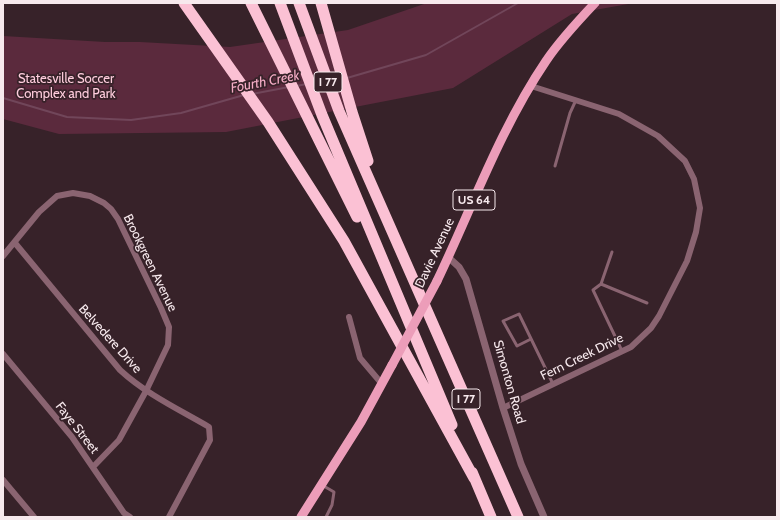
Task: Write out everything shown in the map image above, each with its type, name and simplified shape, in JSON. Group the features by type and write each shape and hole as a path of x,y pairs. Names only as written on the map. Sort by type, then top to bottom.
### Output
{"highway":[{"path":"184,3 268,122 344,241 474,478"},
{"path":"251,3 403,310"},
{"name":"I 77","path":"280,3 322,115 474,478 492,517"},
{"name":"I 77","path":"299,3 339,111 518,517"},
{"path":"321,3 352,112 388,223"}],"main road":[{"name":"Davie Avenue","path":"300,517 361,422 437,281 511,120 546,61 595,3"}],"street":[{"name":"Fern Creek Drive","path":"503,408 631,347 651,328 659,316 687,261 696,232 700,208 694,179 685,161 658,136 620,114 531,86"},
{"name":"Brookgreen Avenue","path":"3,256 40,212 56,196 72,193 90,196 104,203 111,209 121,226 161,308 169,327 168,345 146,391 119,440 93,467"},
{"name":"Belvedere Drive","path":"14,242 120,370 130,380 208,427 210,440 169,517"},
{"name":"Simonton Road","path":"448,257 459,267 466,279 503,408 521,464 544,517"},
{"path":"349,317 360,358 382,384"},
{"name":"Faye Street","path":"3,354 63,426 93,467 122,515 130,517"},
{"path":"3,480 34,517"}],"lane":[{"path":"555,166 570,113 576,100"},
{"path":"612,252 601,284 593,290 622,351"},
{"path":"601,284 646,303"},
{"path":"531,339 517,346 504,321 519,314 553,384"},
{"path":"321,484 334,492 332,506 326,517"}],"green space":[{"name":"Statesville Soccer Complex and Park","path":"427,3 634,3 572,14 453,88 226,132 59,134 3,119 3,36 230,47 348,30"}],"waterway":[{"name":"Fourth Creek","path":"347,78 426,55 518,3"},
{"name":"Fourth Creek","path":"313,83 325,81"},
{"name":"Fourth Creek","path":"296,86 307,84"},
{"name":"Fourth Creek","path":"252,94 289,87"},
{"name":"Fourth Creek","path":"3,98 67,117 131,120 181,113 244,95"}]}
